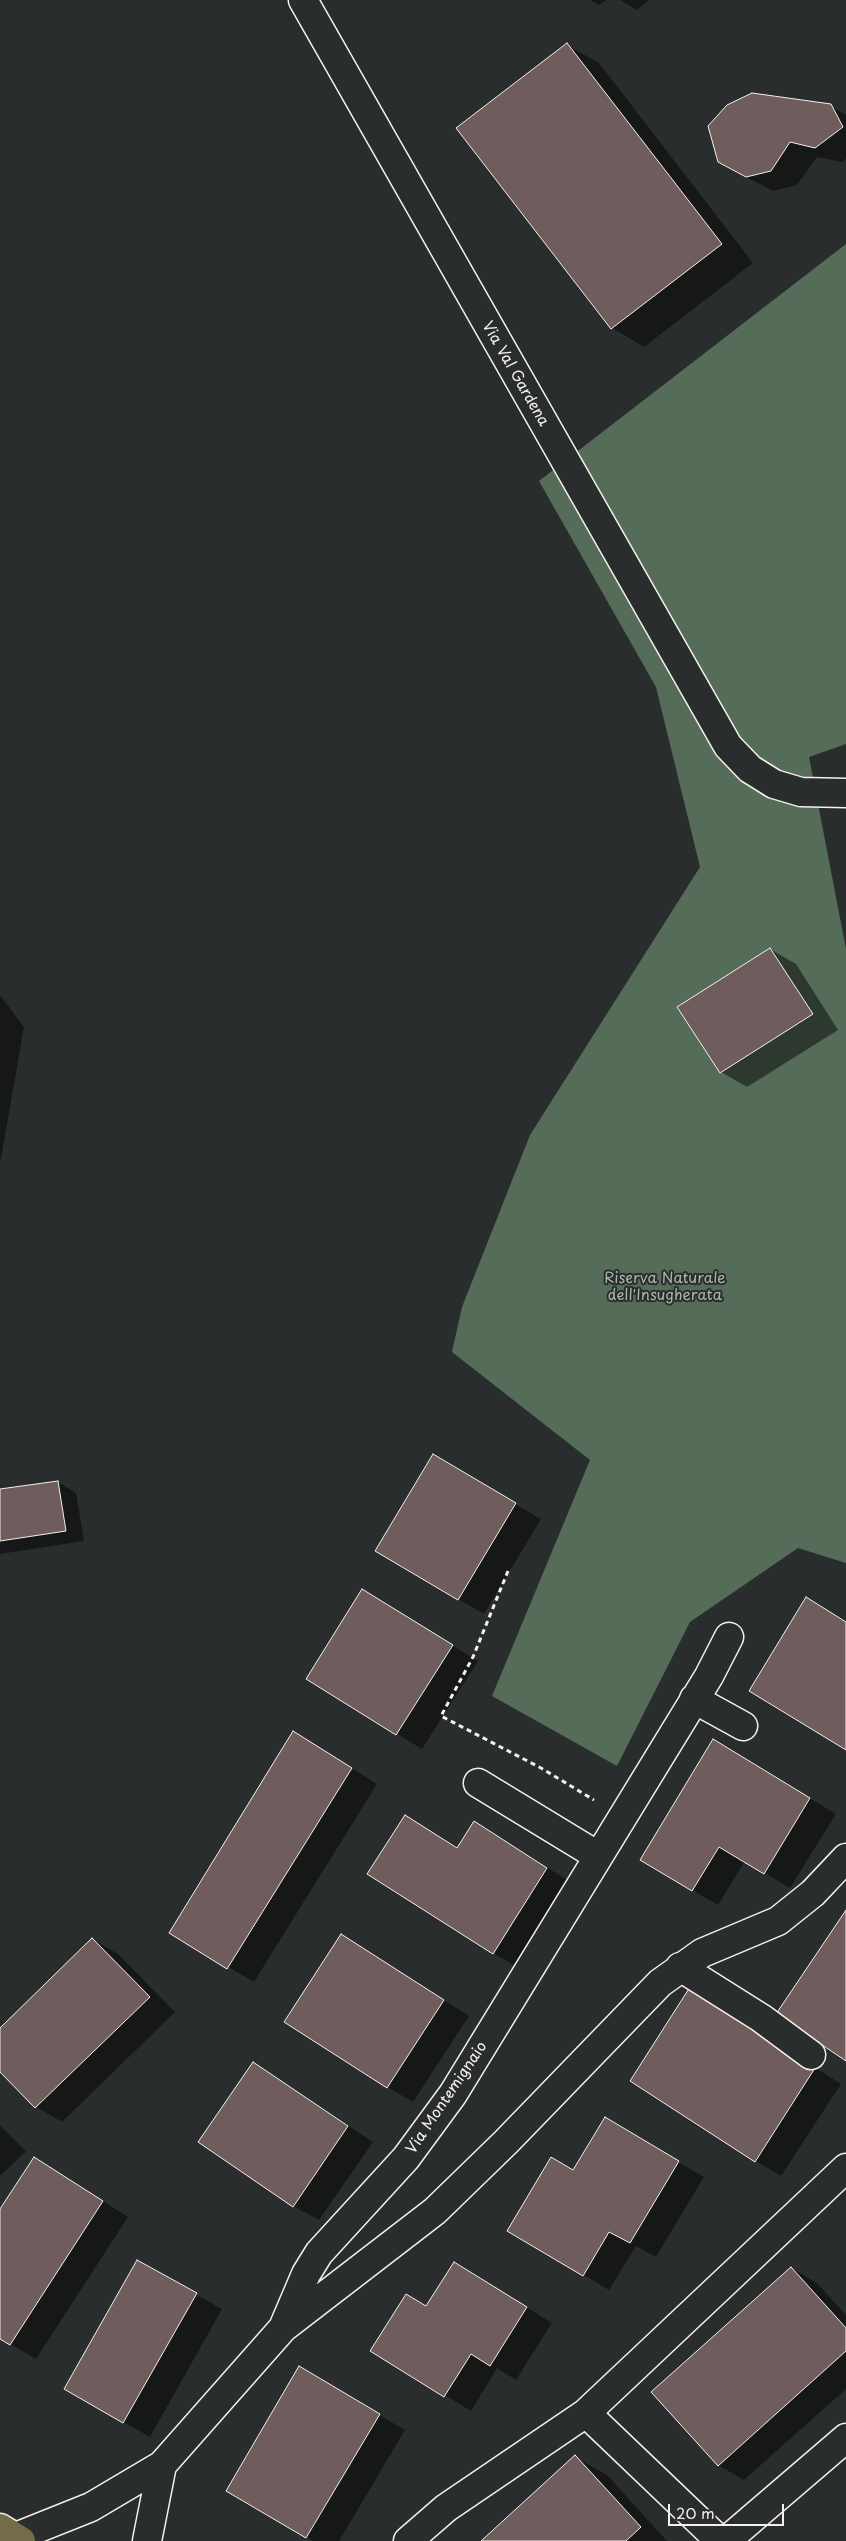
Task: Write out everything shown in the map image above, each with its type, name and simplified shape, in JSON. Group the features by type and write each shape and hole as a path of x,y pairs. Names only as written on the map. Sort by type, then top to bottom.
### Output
{"street":[{"name":"Via Val Gardena","path":"303,0 728,746 750,769 774,784 800,792 846,793"},
{"name":"Via Montemignaio","path":"283,2328 297,2292 315,2258 334,2234 396,2170 438,2116 694,1699 728,1637"},
{"path":"694,1699 743,1726"},
{"path":"478,1784 598,1856"},
{"name":"Via Montemignaio","path":"12,2535 91,2507 162,2465 283,2328 435,2211 487,2162 660,1982 680,1967 713,1948 778,1921 813,1892 846,1858"},
{"path":"680,1967 761,2018 811,2055"},
{"path":"408,2541 446,2508 586,2413 846,2168"},
{"path":"586,2413 720,2541"},
{"path":"726,2541 846,2438"},
{"path":"147,2541 162,2465"}],"path":[{"path":"508,1571 473,1657 441,1716 541,1768 623,1816"}],"green space":[{"name":"Riserva Naturale dell'Insugherata","path":"846,244 846,744 809,757 846,949 846,1563 798,1548 690,1622 617,1766 492,1696 590,1460 452,1352 462,1307 530,1135 700,867 656,687 539,481"}],"building":[{"path":"567,43 722,244 611,329 456,128"},
{"path":"752,93 831,104 843,127 815,148 790,142 771,171 746,177 718,162 708,126 727,105"},
{"path":"770,948 813,1014 720,1073 677,1007"},
{"path":"433,1454 516,1503 458,1600 375,1551"},
{"path":"58,1481 66,1531 0,1541 0,1489"},
{"path":"362,1589 453,1645 396,1735 306,1679"},
{"path":"806,1597 846,1622 846,1750 749,1691"},
{"path":"293,1731 352,1768 227,1969 169,1933"},
{"path":"713,1739 810,1798 764,1874 719,1847 692,1891 640,1860"},
{"path":"405,1815 457,1848 474,1821 547,1868 493,1954 367,1874"},
{"path":"846,1910 846,2061 776,2014"},
{"path":"341,1934 444,2000 387,2088 284,2022"},
{"path":"92,1938 150,1997 35,2108 0,2072 0,2028"},
{"path":"690,1987 815,2068 755,2162 630,2081"},
{"path":"253,2062 348,2126 293,2207 198,2142"},
{"path":"605,2117 679,2161 630,2243 609,2232 583,2276 507,2231 551,2157 573,2170"},
{"path":"34,2157 103,2201 10,2345 0,2339 0,2209"},
{"path":"137,2260 197,2293 123,2423 64,2389"},
{"path":"454,2262 527,2307 490,2366 471,2354 444,2397 370,2351 406,2294 426,2306"},
{"path":"791,2267 846,2328 846,2351 718,2466 651,2392"},
{"path":"299,2366 380,2414 306,2538 226,2491"},
{"path":"575,2455 641,2527 626,2541 481,2541"}]}
